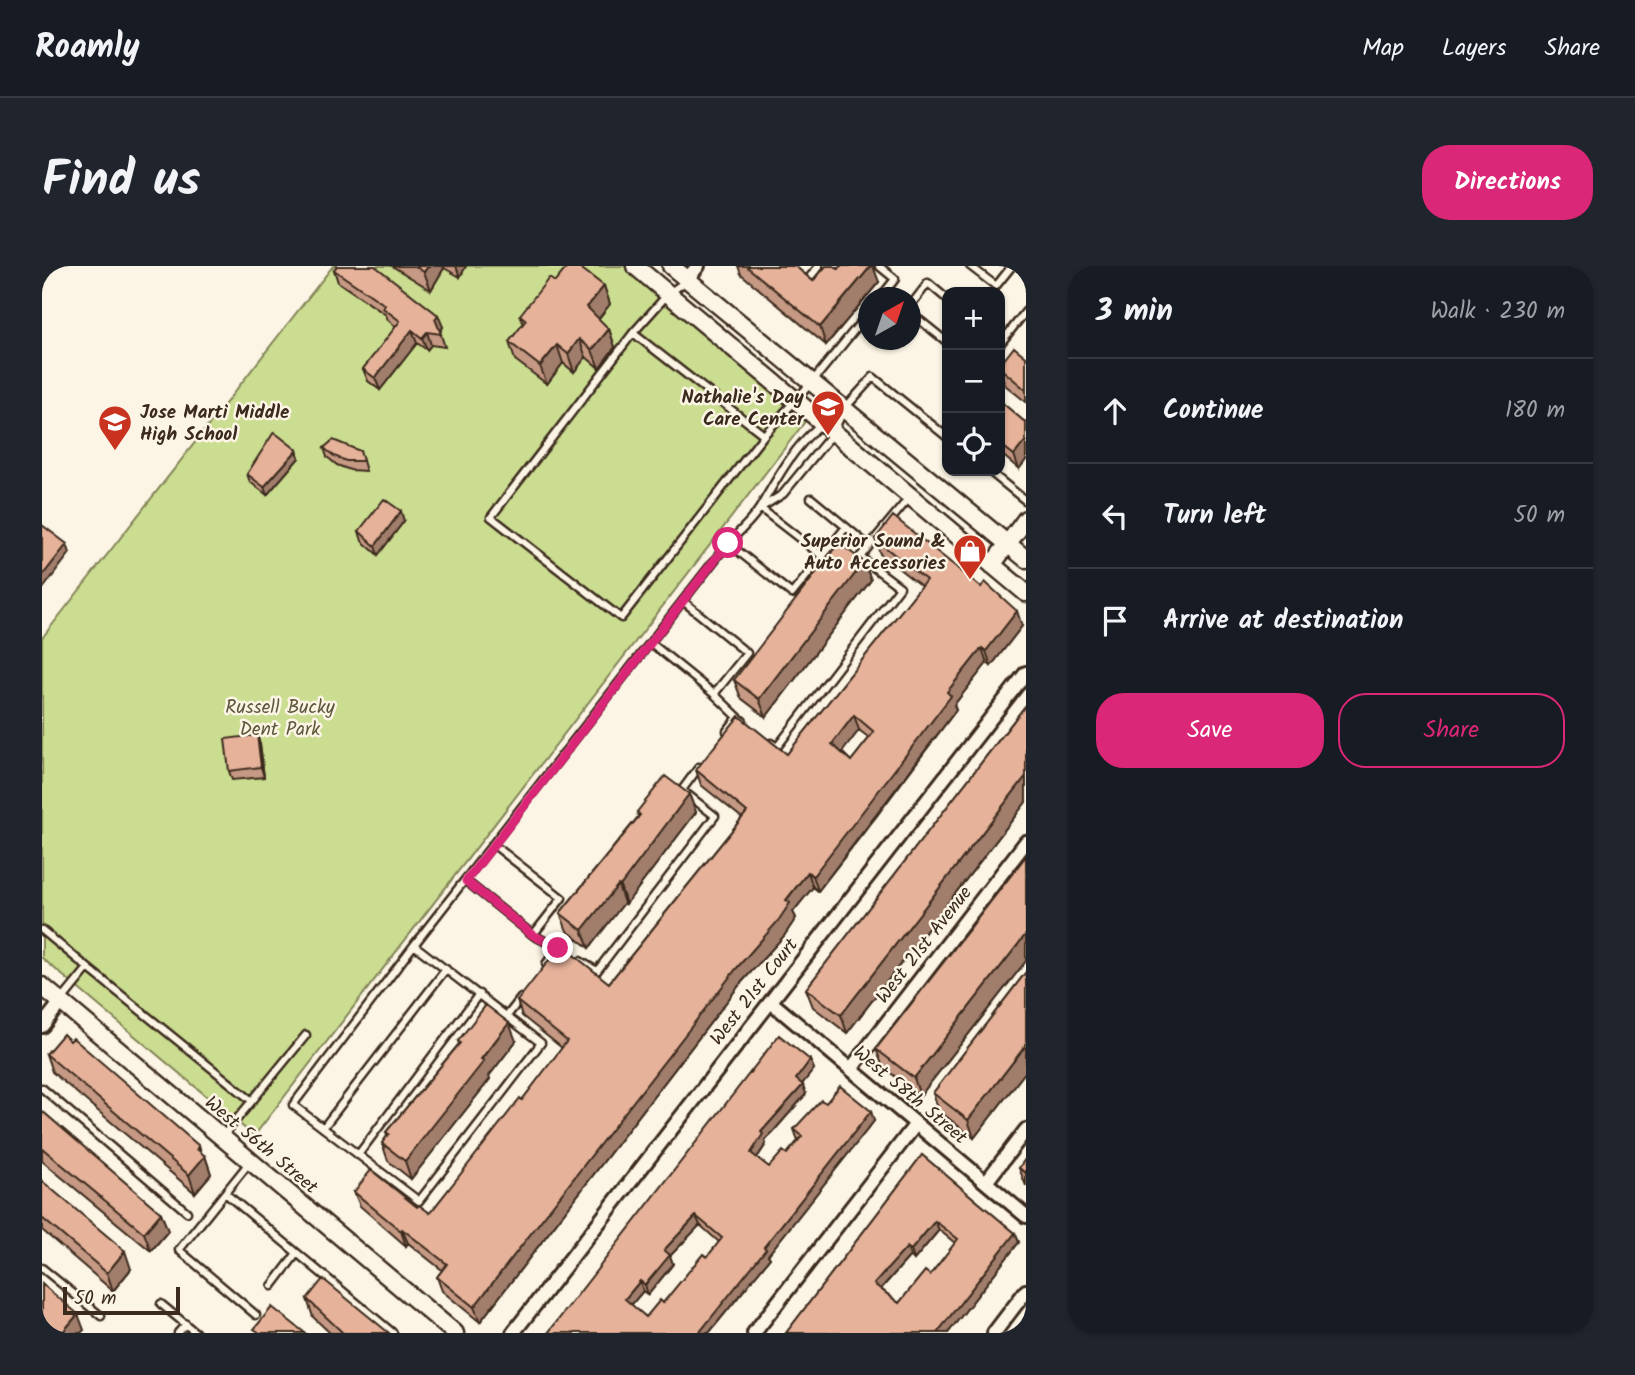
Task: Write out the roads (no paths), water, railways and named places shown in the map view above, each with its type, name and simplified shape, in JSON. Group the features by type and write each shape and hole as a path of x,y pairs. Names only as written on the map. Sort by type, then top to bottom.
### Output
{"street":[{"path":"635,266 909,498 1026,593"},
{"path":"671,266 1026,559"},
{"path":"687,279 698,266"},
{"path":"992,565 1026,519"},
{"name":"West 21st Court","path":"513,1333 1026,673"},
{"name":"West 21st Avenue","path":"850,1069 1026,842"},
{"name":"West 56th Street","path":"42,986 455,1333"},
{"path":"42,1026 61,1002"},
{"name":"West 58th Street","path":"771,1002 1026,1216"},
{"path":"754,1333 916,1124"},
{"path":"986,1182 1026,1130"},
{"path":"994,1333 1026,1291"}],"lane":[{"path":"810,277 819,266"},
{"path":"879,266 895,279 889,287"},
{"path":"970,266 996,286 1012,266"},
{"path":"687,279 668,294 633,333 491,516 621,618 764,435 796,401 858,326"},
{"path":"921,292 928,283 942,295"},
{"path":"1005,336 1026,311"},
{"path":"921,321 942,338"},
{"path":"633,333 764,435"},
{"path":"414,945 541,1043 419,1201 293,1105 414,945 728,543 760,508 787,461 821,422 844,409 873,377 942,433"},
{"path":"760,508 783,494 834,433 844,409"},
{"path":"995,476 1026,500"},
{"path":"811,498 869,546"},
{"path":"767,739 777,747 900,587 860,556 909,498"},
{"path":"760,508 822,556"},
{"path":"728,543 792,594 846,527"},
{"path":"683,601 747,653 714,694"},
{"path":"651,643 747,724"},
{"path":"722,738 738,717"},
{"path":"466,881 533,935 597,971 715,816 682,790 706,759"},
{"path":"494,845 562,898 533,935"},
{"path":"42,930 252,1101"},
{"path":"544,968 558,948"},
{"path":"61,1002 88,968"},
{"path":"323,1128 446,969"},
{"path":"507,1016 529,987"},
{"path":"358,1154 479,994"},
{"path":"222,1138 306,1035"},
{"path":"42,1088 187,1212"},
{"path":"250,1161 179,1250 256,1315"},
{"path":"225,1193 393,1333"},
{"path":"272,1286 298,1253"},
{"path":"42,1268 101,1316"},
{"path":"161,1304 197,1333"},
{"path":"178,1333 186,1324"}],"place":[{"name":"Nathalie's Day Care Center","path":"828,437"},
{"name":"Jose Marti Middle High School","path":"115,452"},
{"name":"Superior Sound & Auto Accessories","path":"970,581"}],"park label":[{"name":"Russell Bucky Dent Park","path":"280,717"}]}
